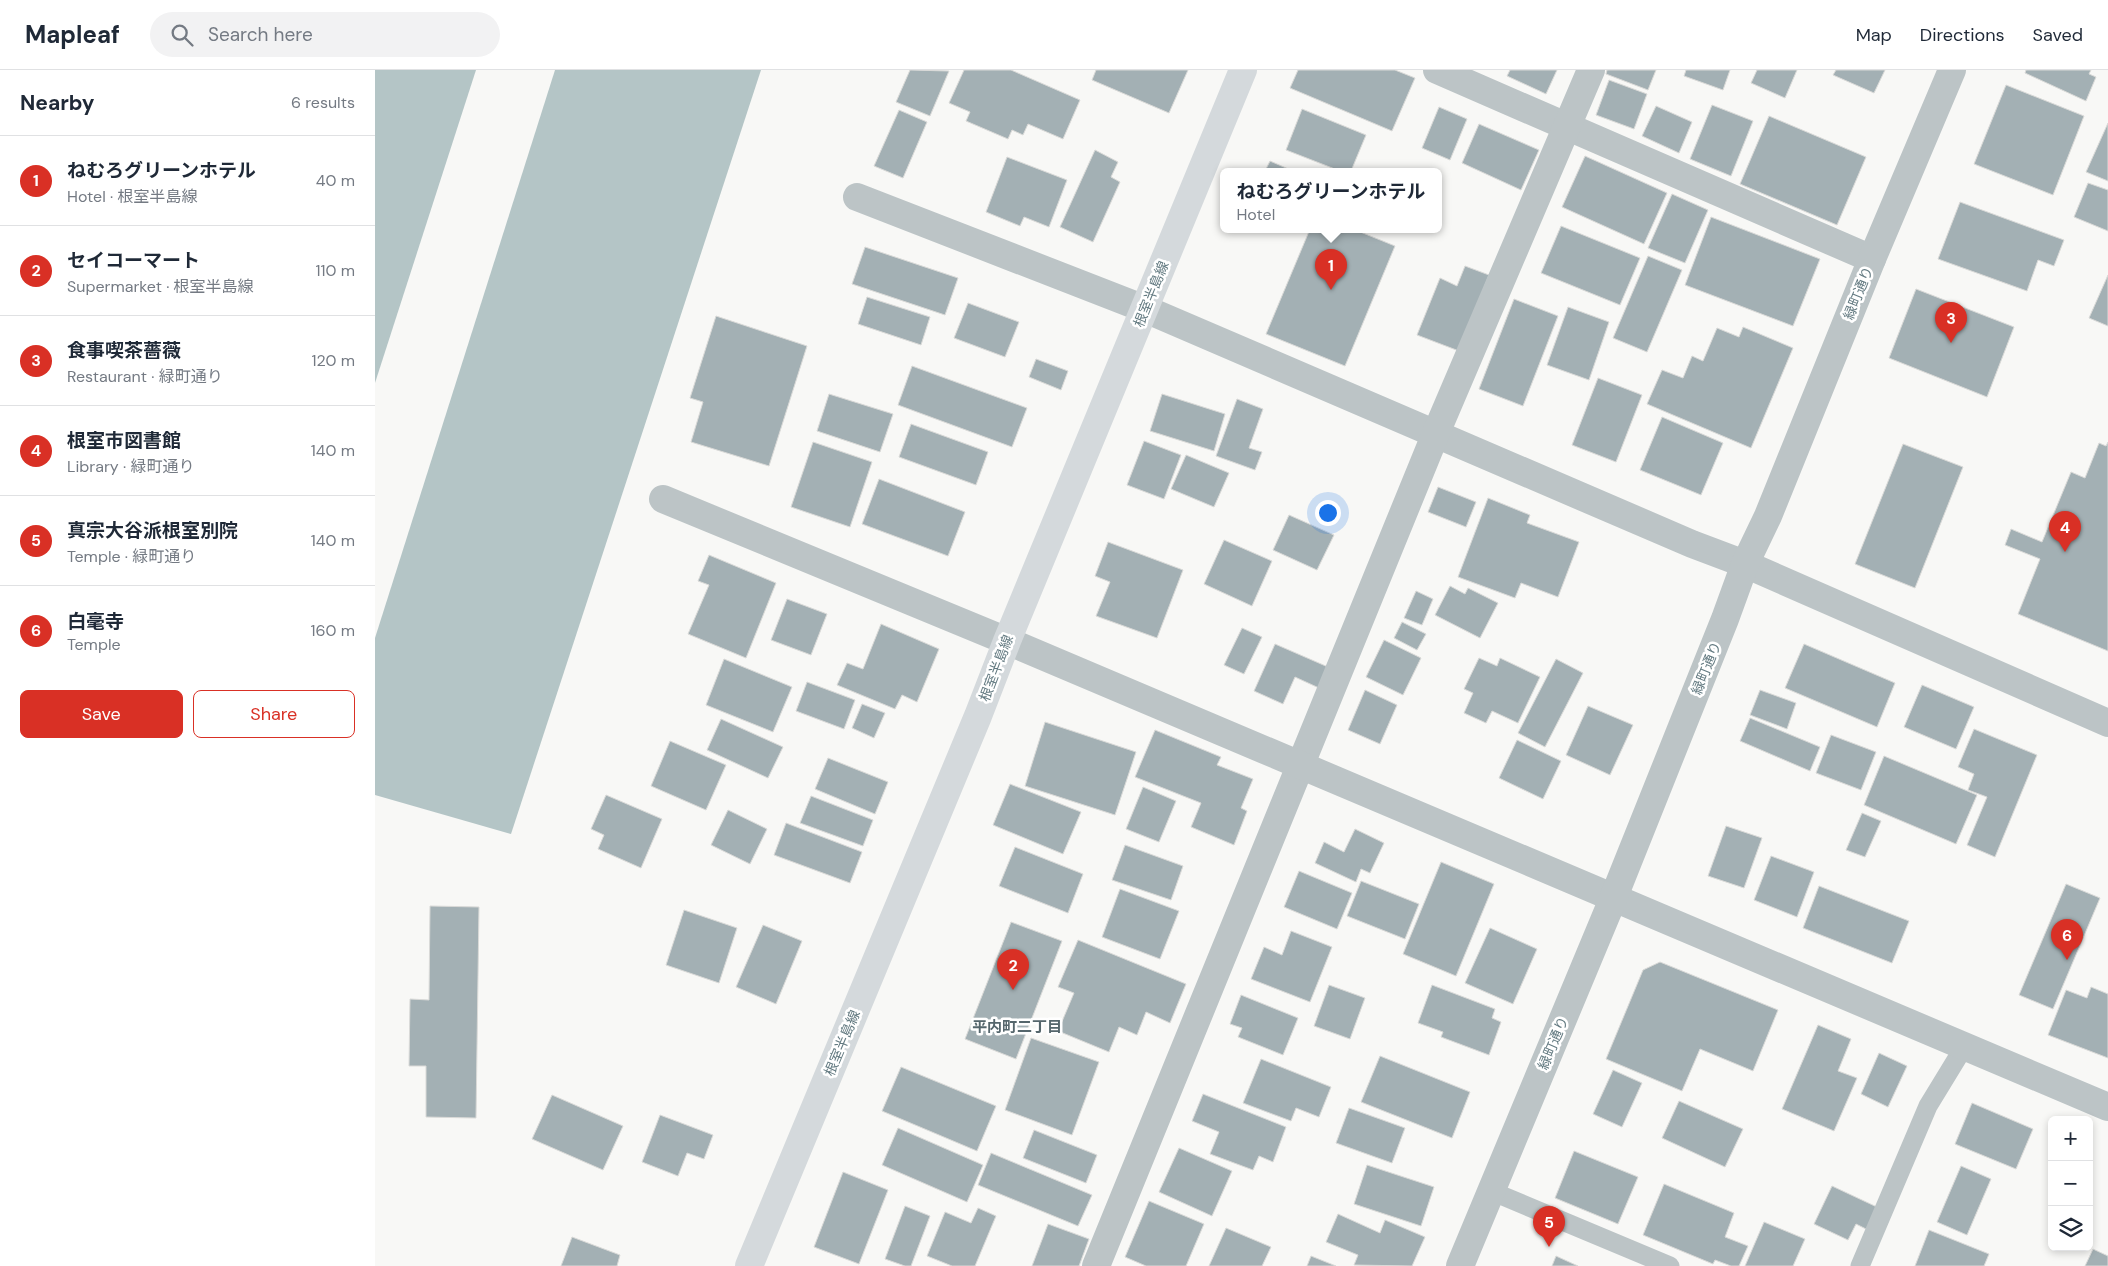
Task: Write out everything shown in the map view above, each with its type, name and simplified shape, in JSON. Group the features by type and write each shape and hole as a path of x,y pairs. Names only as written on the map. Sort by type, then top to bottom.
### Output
{"main road":[{"name":"根室半島線","path":"756,1264 1007,640 1243,70"}],"street":[{"path":"1437,70 1872,259"},
{"path":"1096,1266 1436,434 1591,70"},
{"name":"緑町通り","path":"1460,1266 1613,899 1725,619 1745,564 1768,516 1872,259 1952,70"},
{"path":"857,198 1145,309 1692,544 1745,564 2108,723"},
{"path":"663,499 1007,640 1613,899 2108,1107"}],"lane":[{"path":"1860,1266 1928,1106 1965,1047"},
{"path":"1491,1191 1670,1266"}],"shaded area":[{"path":"375,70 761,70 511,834 375,795"}],"pier":[{"path":"476,70 555,70 375,638 375,383"}],"building":[{"path":"910,70 949,71 930,116 896,102"},
{"path":"964,70 1011,70 1080,100 1063,139 1028,124 1023,135 1012,130 1008,139 966,121 970,112 949,103"},
{"path":"1096,70 1188,70 1169,113 1092,80"},
{"path":"1298,70 1395,70 1415,78 1392,131 1290,88"},
{"path":"1510,70 1557,70 1546,94 1507,76"},
{"path":"1607,70 1656,70 1648,90 1606,74"},
{"path":"1686,70 1730,70 1723,90 1684,76"},
{"path":"1757,70 1797,70 1785,98 1751,83"},
{"path":"1836,70 1885,70 1874,93 1833,75"},
{"path":"2026,70 2091,70 2089,74 2096,77 2086,101 2025,73"},
{"path":"1609,80 1647,94 1634,129 1596,115"},
{"path":"2006,85 2084,116 2053,195 1974,164"},
{"path":"1712,105 1753,121 1731,176 1690,159"},
{"path":"1656,106 1692,122 1679,153 1642,136"},
{"path":"1439,107 1467,119 1450,160 1422,148"},
{"path":"1302,109 1366,135 1352,168 1332,168 1286,150"},
{"path":"899,110 927,122 903,178 874,166"},
{"path":"1769,116 1866,157 1837,225 1740,184"},
{"path":"2108,123 2108,181 2086,172"},
{"path":"1479,124 1539,150 1521,190 1462,163"},
{"path":"1095,150 1118,162 1111,177 1120,182 1093,242 1060,227"},
{"path":"1585,156 1667,193 1644,244 1562,207"},
{"path":"1007,157 1067,180 1049,227 1024,217 1020,226 986,212"},
{"path":"1270,161 1286,168 1266,168"},
{"path":"2088,183 2108,190 2108,231 2074,217"},
{"path":"1672,194 1708,210 1685,263 1648,248"},
{"path":"1960,202 2064,240 2054,266 2038,260 2027,291 1938,259"},
{"path":"1711,217 1820,259 1793,326 1685,285"},
{"path":"1561,226 1640,258 1620,305 1541,273"},
{"path":"1308,233 1363,233 1395,246 1345,366 1266,334"},
{"path":"865,247 958,278 945,315 852,284"},
{"path":"1648,256 1682,270 1647,352 1613,338"},
{"path":"1465,266 1489,275 1459,351 1417,335 1440,278 1457,286"},
{"path":"2108,275 2108,326 2089,318"},
{"path":"1916,289 2014,327 1987,397 1889,358"},
{"path":"867,297 930,317 921,345 858,324"},
{"path":"1514,299 1558,316 1523,406 1479,389"},
{"path":"968,303 1019,322 1005,357 954,338"},
{"path":"1568,307 1609,322 1589,380 1547,365"},
{"path":"716,316 807,346 769,466 691,442 703,402 690,398"},
{"path":"1743,327 1793,348 1751,448 1647,404 1662,370 1683,378 1692,356 1703,361 1717,328 1739,337"},
{"path":"1036,359 1068,371 1061,390 1029,377"},
{"path":"912,366 1027,408 1012,447 898,405"},
{"path":"1598,378 1642,395 1616,462 1572,445"},
{"path":"829,394 893,414 880,452 817,431"},
{"path":"1162,394 1225,414 1214,451 1150,431"},
{"path":"1237,399 1263,409 1249,448 1262,452 1255,470 1216,456"},
{"path":"1662,417 1723,443 1701,495 1640,470"},
{"path":"911,424 988,452 976,485 899,457"},
{"path":"1144,441 1181,455 1164,499 1127,485"},
{"path":"813,442 872,462 850,527 791,507"},
{"path":"2108,442 2108,651 2018,614 2040,559 2005,545 2011,529 2042,542 2071,472 2085,478 2099,443 2106,446"},
{"path":"1903,444 1963,467 1915,588 1855,564"},
{"path":"1186,455 1229,473 1214,507 1171,489"},
{"path":"879,479 965,512 948,556 862,524"},
{"path":"1438,487 1476,502 1466,527 1428,512"},
{"path":"1488,498 1530,515 1527,523 1579,542 1558,597 1521,583 1515,598 1458,577"},
{"path":"1289,515 1334,535 1317,570 1273,550"},
{"path":"1224,540 1272,561 1252,606 1204,584"},
{"path":"1108,542 1183,570 1157,638 1096,616 1110,582 1095,576"},
{"path":"709,555 776,583 746,658 688,634 709,585 698,581"},
{"path":"1450,586 1465,594 1468,588 1498,603 1480,638 1435,615"},
{"path":"1416,591 1433,599 1422,625 1404,618"},
{"path":"787,599 827,614 811,655 771,640"},
{"path":"1402,622 1426,634 1417,650 1394,638"},
{"path":"881,624 939,649 917,702 902,695 895,709 837,685 847,663 863,669"},
{"path":"1242,628 1262,637 1244,674 1224,665"},
{"path":"1384,640 1421,658 1403,695 1366,677"},
{"path":"1275,644 1328,667 1319,688 1295,677 1283,704 1254,691"},
{"path":"1804,644 1895,683 1877,727 1785,688"},
{"path":"1479,658 1497,666 1500,658 1540,677 1518,723 1492,711 1486,723 1464,713 1473,693 1464,689"},
{"path":"724,659 792,687 773,732 706,705"},
{"path":"1556,659 1583,673 1545,747 1518,733"},
{"path":"807,682 855,700 844,729 796,711"},
{"path":"1922,685 1974,707 1956,749 1904,727"},
{"path":"1365,690 1397,705 1380,744 1348,730"},
{"path":"1760,690 1796,703 1787,729 1750,715"},
{"path":"862,704 885,713 874,738 852,728"},
{"path":"1588,706 1633,725 1610,775 1566,755"},
{"path":"1750,718 1820,747 1810,771 1740,741"},
{"path":"721,719 783,747 768,778 707,750"},
{"path":"1045,722 1136,752 1115,815 1025,786"},
{"path":"1974,729 2037,755 1995,857 1967,845 1987,797 1968,790 1974,774 1958,767"},
{"path":"1155,730 1221,757 1217,765 1253,779 1241,808 1247,811 1234,845 1191,827 1201,803 1135,777"},
{"path":"1831,735 1876,752 1861,790 1816,773"},
{"path":"1517,740 1561,761 1543,799 1499,778"},
{"path":"670,741 726,765 706,810 651,786"},
{"path":"1884,756 1977,795 1956,844 1864,805"},
{"path":"828,758 888,782 875,814 815,789"},
{"path":"1010,784 1081,812 1063,854 993,825"},
{"path":"1143,787 1176,801 1159,842 1126,829"},
{"path":"606,795 662,819 641,868 598,849 604,835 591,829"},
{"path":"811,796 873,820 863,846 800,823"},
{"path":"728,810 767,829 750,864 711,845"},
{"path":"1862,813 1881,821 1865,857 1846,850"},
{"path":"786,823 862,852 850,883 774,855"},
{"path":"1726,826 1762,838 1744,888 1708,876"},
{"path":"1355,829 1384,843 1370,873 1361,869 1356,882 1315,863 1324,842 1344,852"},
{"path":"1125,845 1183,866 1171,900 1112,880"},
{"path":"1015,847 1083,874 1068,913 999,886"},
{"path":"1771,856 1814,872 1797,917 1754,900"},
{"path":"1441,862 1494,884 1456,976 1403,954"},
{"path":"1299,871 1352,893 1337,929 1284,907"},
{"path":"1361,881 1419,904 1405,939 1347,916"},
{"path":"2066,884 2100,898 2053,1009 2019,995"},
{"path":"1819,886 1909,921 1892,963 1803,928"},
{"path":"1120,889 1179,911 1160,959 1102,937"},
{"path":"430,906 479,907 476,1118 426,1117 426,1066 409,1066 410,999 429,1000"},
{"path":"684,910 737,928 719,983 666,965"},
{"path":"1011,922 1062,941 1016,1059 965,1039"},
{"path":"763,925 802,941 776,1004 736,987"},
{"path":"1490,928 1537,949 1513,1004 1465,983"},
{"path":"1291,931 1332,947 1310,1002 1251,979 1264,947 1282,955"},
{"path":"1078,940 1186,984 1170,1023 1146,1012 1137,1035 1119,1027 1109,1052 1058,1031 1074,993 1058,987"},
{"path":"1660,962 1778,1010 1753,1071 1700,1049 1682,1091 1606,1059 1643,970"},
{"path":"1329,985 1365,998 1350,1039 1314,1026"},
{"path":"1432,985 1495,1009 1492,1018 1501,1022 1489,1055 1441,1037 1443,1032 1418,1023"},
{"path":"2091,987 2108,994 2108,1058 2048,1035 2066,990 2087,998"},
{"path":"1241,995 1298,1018 1283,1055 1238,1037 1242,1028 1230,1024"},
{"path":"1818,1025 1851,1039 1838,1071 1857,1078 1834,1131 1782,1109"},
{"path":"1031,1038 1099,1062 1072,1135 1005,1110"},
{"path":"1879,1053 1907,1066 1888,1107 1861,1094"},
{"path":"1380,1056 1470,1092 1452,1138 1361,1102"},
{"path":"1261,1059 1331,1087 1319,1117 1296,1108 1291,1121 1243,1103"},
{"path":"901,1067 996,1106 977,1151 882,1111"},
{"path":"1613,1070 1642,1083 1622,1127 1593,1114"},
{"path":"1203,1094 1286,1127 1273,1162 1259,1156 1253,1170 1210,1154 1219,1132 1192,1121"},
{"path":"552,1095 623,1126 603,1170 532,1139"},
{"path":"1679,1101 1743,1129 1725,1167 1662,1138"},
{"path":"1972,1103 2033,1129 2016,1169 1955,1144"},
{"path":"1349,1108 1405,1128 1392,1163 1336,1143"},
{"path":"660,1115 713,1135 704,1159 687,1153 678,1176 642,1162"},
{"path":"898,1128 983,1165 967,1202 882,1165"},
{"path":"1034,1130 1097,1155 1086,1183 1023,1158"},
{"path":"1179,1148 1232,1171 1212,1216 1159,1192"},
{"path":"1574,1151 1638,1177 1618,1224 1555,1198"},
{"path":"991,1153 1092,1195 1078,1226 978,1185"},
{"path":"1367,1165 1434,1187 1421,1226 1354,1204"},
{"path":"1961,1166 1991,1179 1967,1235 1937,1222"},
{"path":"843,1172 888,1190 859,1264 814,1247"},
{"path":"1664,1184 1734,1213 1725,1237 1748,1246 1739,1266 1731,1266 1715,1260 1713,1264 1643,1235"},
{"path":"1832,1186 1879,1208 1868,1230 1856,1224 1848,1240 1814,1224"},
{"path":"1149,1201 1204,1224 1186,1266 1146,1266 1125,1257"},
{"path":"905,1206 930,1216 911,1266 905,1266 885,1259"},
{"path":"978,1208 996,1216 975,1266 952,1266 927,1256 945,1212 971,1223"},
{"path":"1338,1214 1380,1233 1385,1220 1425,1237 1412,1266 1354,1265 1358,1255 1326,1242"},
{"path":"1764,1222 1805,1239 1793,1266 1745,1266"},
{"path":"1048,1224 1089,1239 1079,1266 1032,1266"},
{"path":"1226,1228 1271,1247 1262,1266 1209,1266"},
{"path":"1929,1230 1989,1254 1984,1266 1915,1266"},
{"path":"572,1237 620,1255 617,1266 561,1266"},
{"path":"2093,1249 2108,1256 2108,1266 2085,1266"},
{"path":"1311,1256 1336,1266 1307,1266"},
{"path":"1556,1256 1578,1266 1552,1266"}],"place":[{"name":"ねむろグリーンホテル","path":"1331,290"},
{"name":"食事喫茶薔薇","path":"1951,343"},
{"name":"根室市図書館","path":"2065,552"},
{"name":"白毫寺","path":"2067,960"},
{"name":"セイコーマート","path":"1013,990"},
{"name":"真宗大谷派根室別院","path":"1549,1247"}],"district":[{"name":"平内町二丁目","path":"1017,1027"}]}
